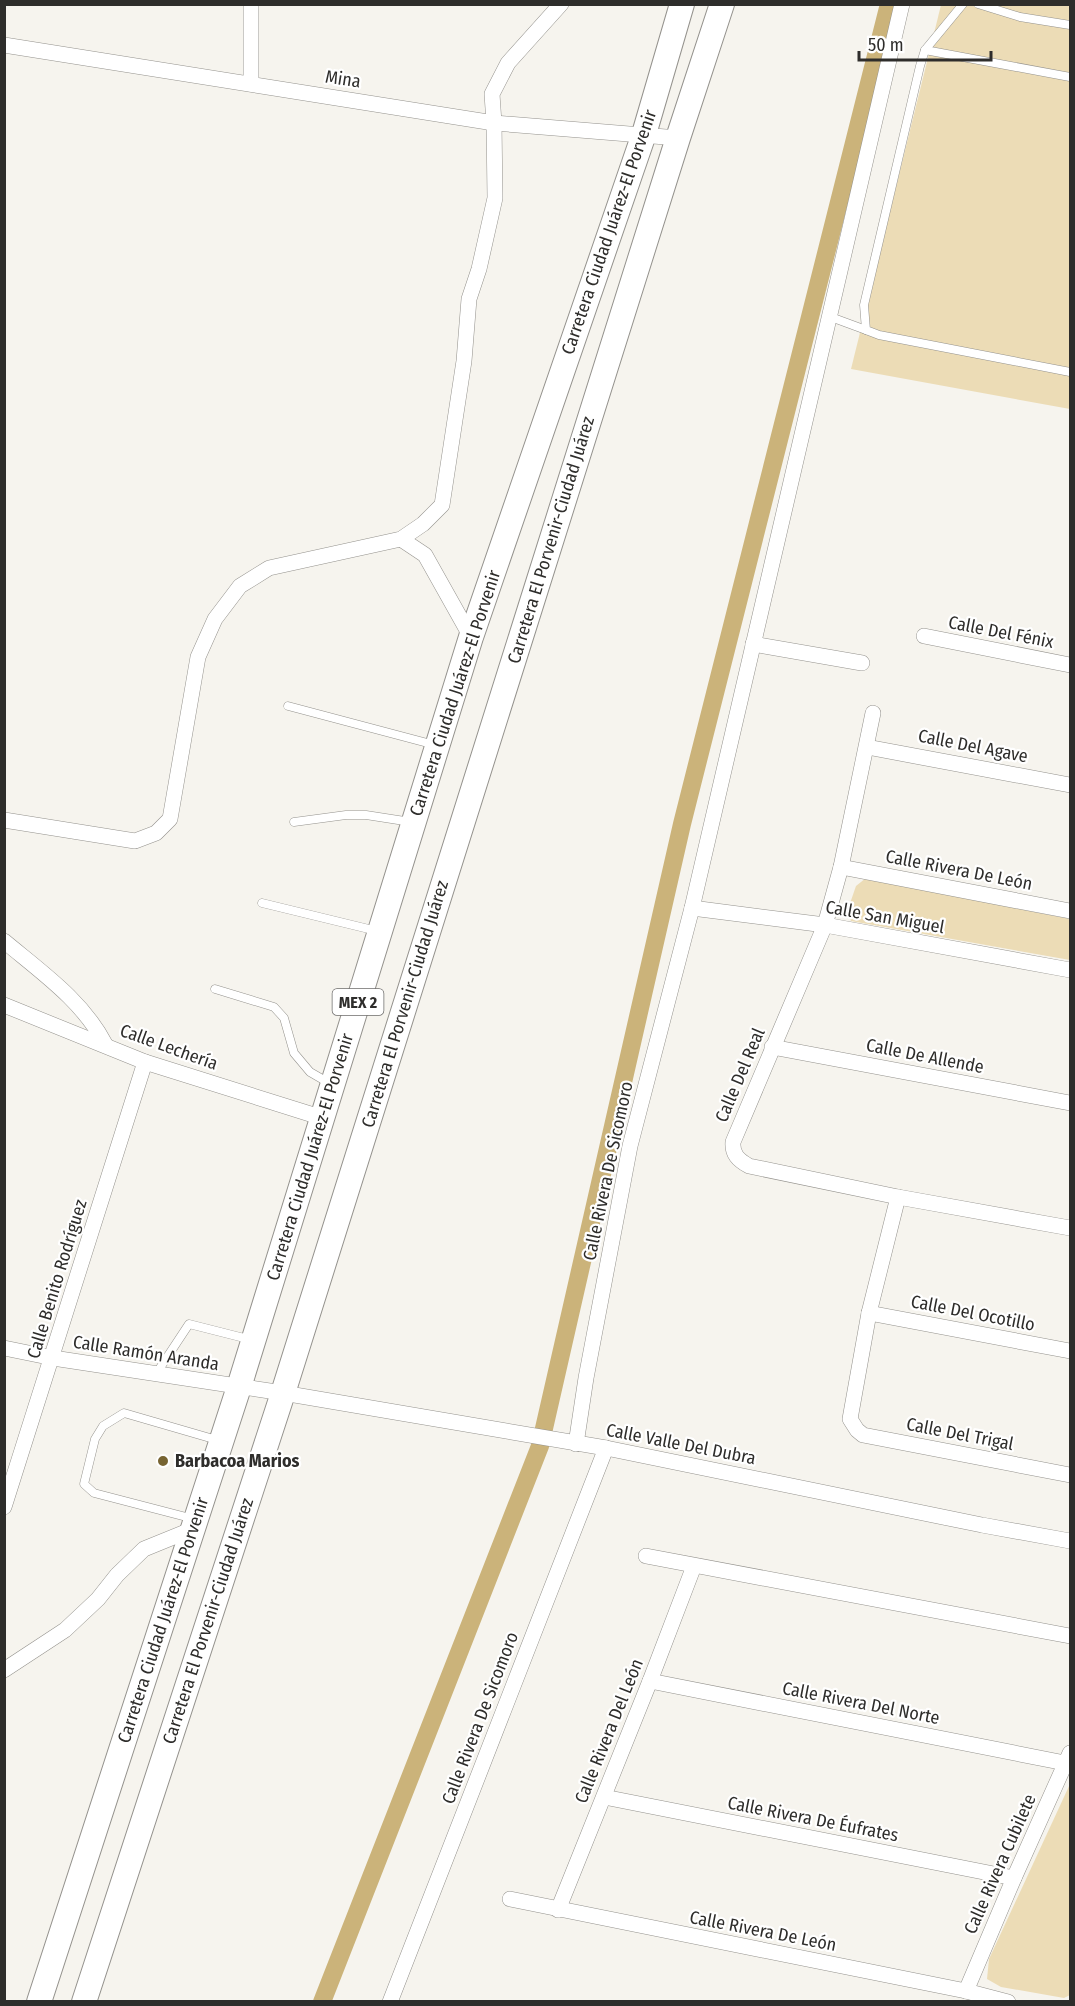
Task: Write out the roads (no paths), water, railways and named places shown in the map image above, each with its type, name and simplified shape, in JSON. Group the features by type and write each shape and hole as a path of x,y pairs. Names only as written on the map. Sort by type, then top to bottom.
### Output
{"main road":[{"name":"Carretera Ciudad Juárez-El Porvenir","path":"39,2001 254,1341 471,637 644,134 682,4"},
{"name":"Carretera El Porvenir-Ciudad Juárez","path":"84,2001 283,1393 678,138 723,4"}],"street":[{"path":"251,4 251,84"},
{"path":"4,820 135,841 156,833 170,819 198,657 215,619 240,586 269,568 401,539 423,525 442,505 464,361 469,299 479,269 495,198 492,94 508,63 561,4"},
{"name":"Calle Rivera De Sicomoro","path":"569,1443 586,1378 630,1146 692,908 902,4"},
{"name":"Mina","path":"4,45 494,123 678,138"},
{"path":"401,539 425,555 471,637"},
{"name":"Calle Del Fénix","path":"924,636 1071,665"},
{"path":"753,644 861,663"},
{"name":"Calle Del Real","path":"873,713 841,867 825,925 772,1047 732,1149 741,1162 749,1166 898,1197 1071,1228"},
{"name":"Calle Del Agave","path":"867,747 1071,784"},
{"name":"Calle Rivera De León","path":"841,867 1071,911"},
{"name":"Calle San Miguel","path":"692,908 825,925 1071,970"},
{"path":"4,941 78,1005 95,1026 105,1044"},
{"name":"Calle Lechería","path":"4,1005 145,1062 323,1118"},
{"name":"Calle De Allende","path":"772,1047 1071,1104"},
{"name":"Calle Benito Rodríguez","path":"4,1507 145,1062"},
{"path":"869,1313 898,1197"},
{"name":"Calle Del Ocotillo","path":"869,1313 1071,1351"},
{"name":"Calle Del Trigal","path":"869,1313 850,1419 863,1435 1071,1475"},
{"name":"Calle Ramón Aranda","path":"4,1348 53,1358 283,1393"},
{"name":"Calle Valle Del Dubra","path":"283,1393 606,1448 1071,1541"},
{"name":"Calle Rivera De Sicomoro","path":"390,2001 606,1448"},
{"path":"4,1670 65,1630 144,1550 194,1524"},
{"path":"646,1556 1071,1636"},
{"name":"Calle Rivera Del León","path":"558,1910 694,1566"},
{"name":"Calle Rivera Del Norte","path":"650,1681 1068,1758"},
{"name":"Calle Rivera Cubilete","path":"966,1991 1068,1758"},
{"name":"Calle Rivera De Éufrates","path":"604,1797 1014,1878"},
{"name":"Calle Rivera De León","path":"510,1899 966,1991 1004,2001"}],"lane":[{"path":"866,330 864,305 925,50 963,4"},
{"path":"978,4 1020,17 1071,25"},
{"path":"925,50 1071,77"},
{"path":"828,316 879,335 1071,372"},
{"path":"288,706 437,746"},
{"path":"294,822 346,815 366,815 413,822"},
{"path":"262,903 379,931"},
{"path":"215,988 274,1007 284,1018 294,1053 310,1072 333,1085"},
{"path":"156,1374 189,1324 254,1341"},
{"path":"194,1524 94,1493 84,1484 95,1439 103,1426 124,1413 221,1441"}],"waterway":[{"path":"322,2002 540,1446 682,824 889,4"}],"place":[{"name":"Barbacoa Marios","path":"163,1461"}]}
